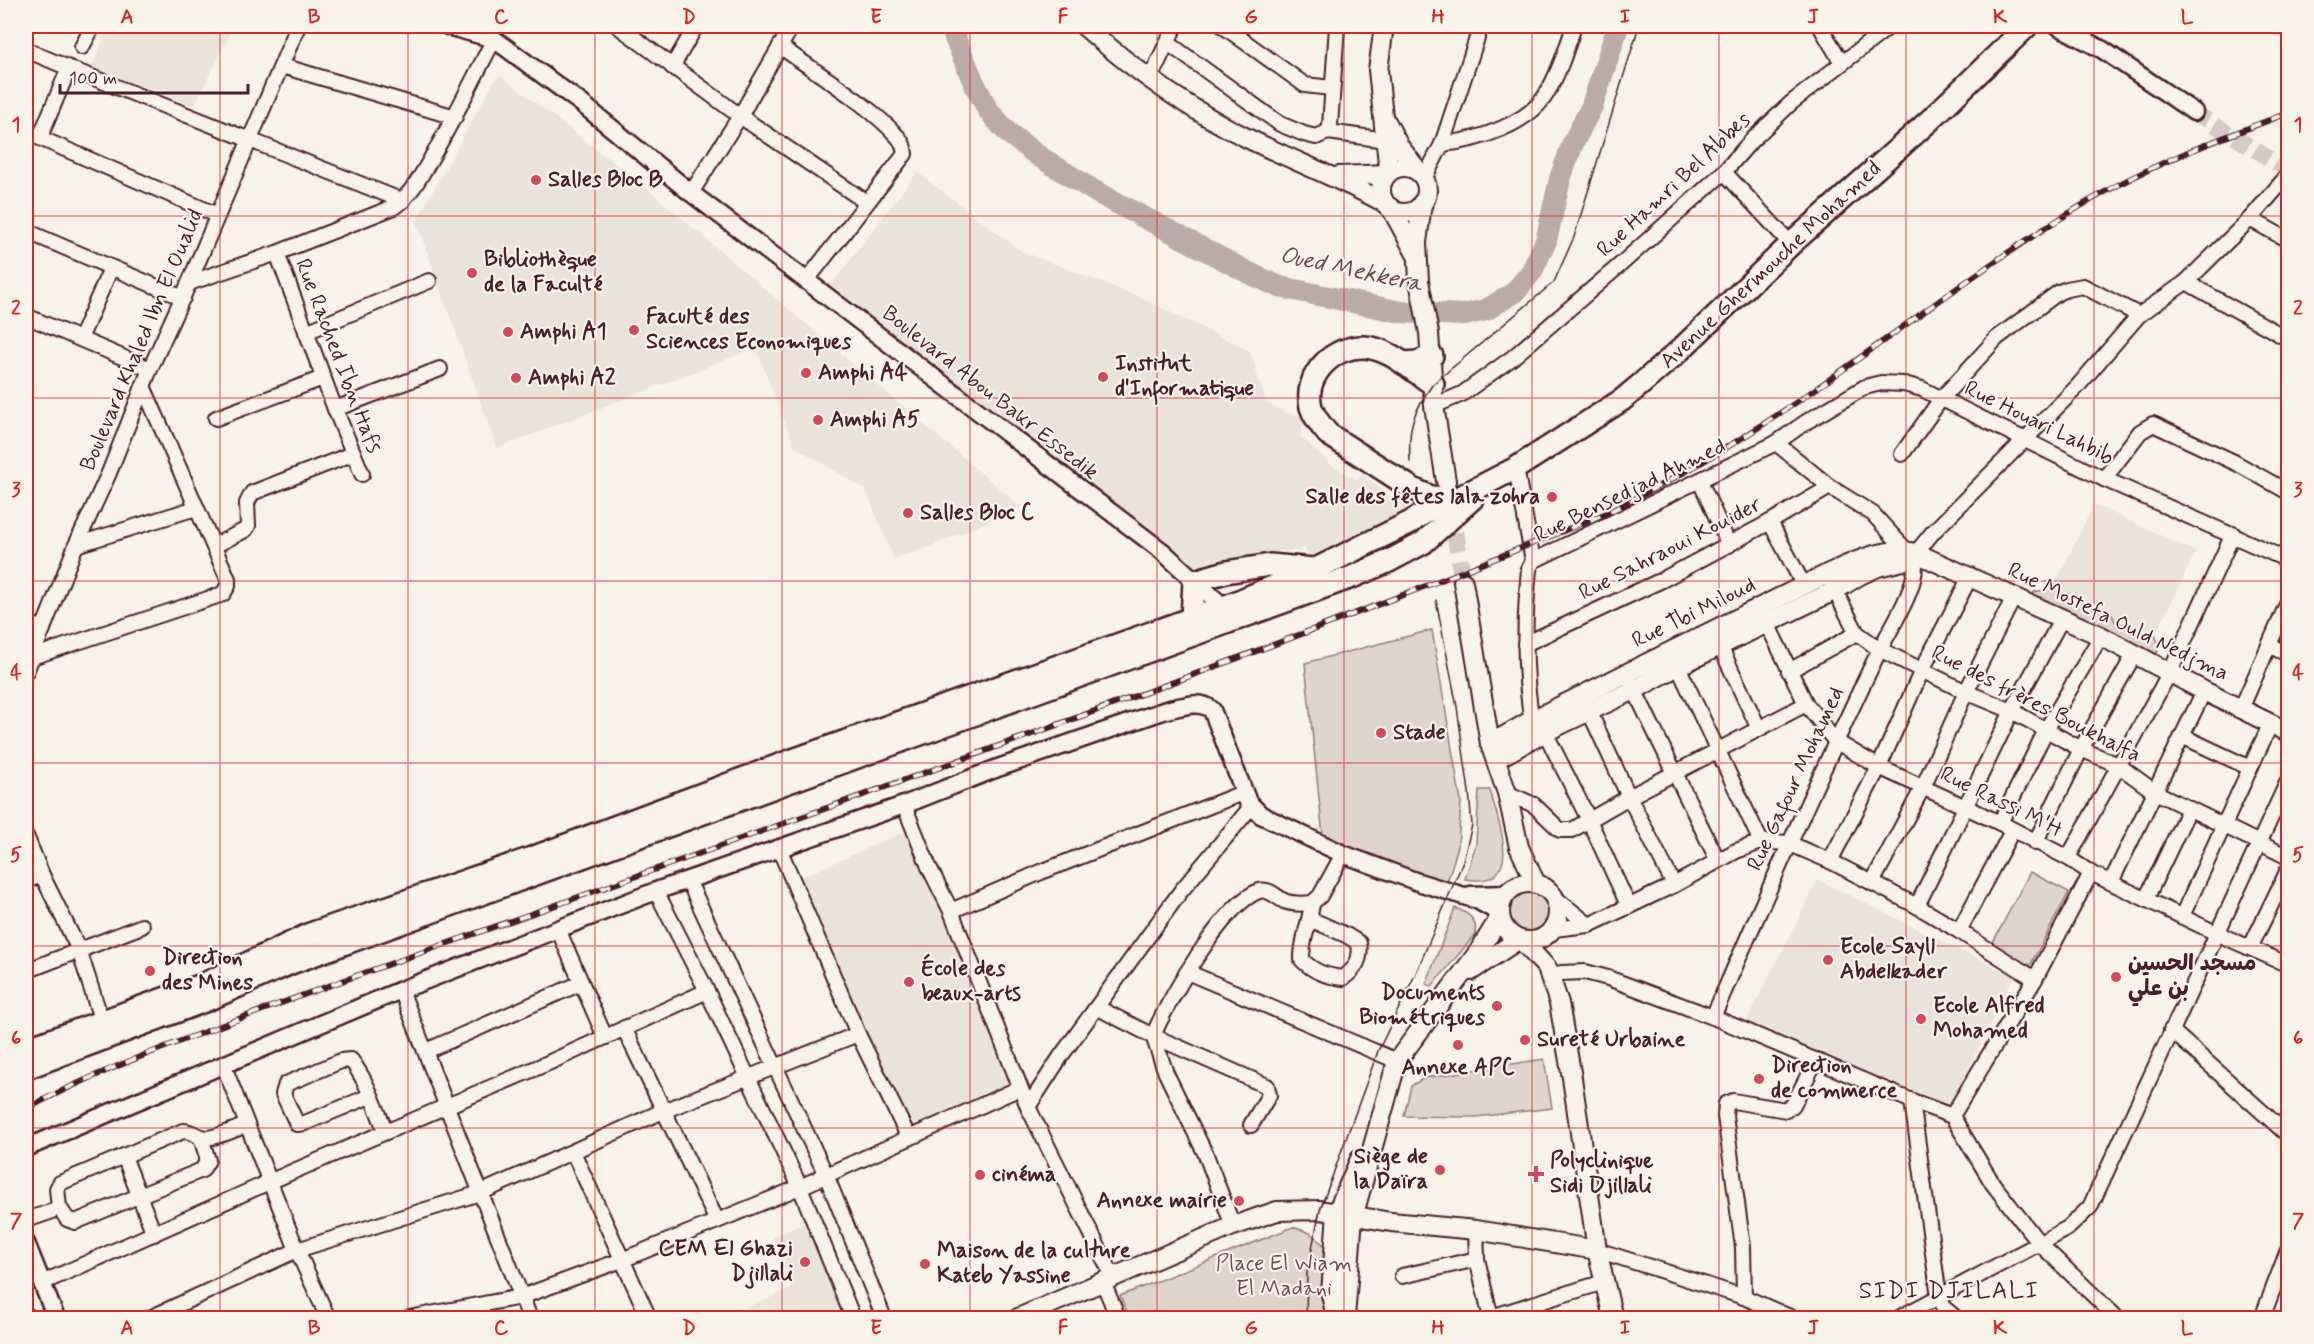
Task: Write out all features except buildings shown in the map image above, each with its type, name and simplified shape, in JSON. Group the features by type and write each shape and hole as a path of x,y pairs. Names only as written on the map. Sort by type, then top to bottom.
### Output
{"main road":[{"path":"1084,26 1150,79 1207,117 1249,139 1334,176 1388,206 1404,212 1411,211 1422,203"},
{"path":"1384,26 1378,70 1388,173 1381,188 1388,206 1417,256"},
{"name":"Avenue Ghermouche Mohamed","path":"1494,479 1516,468 1622,400 1640,385 1791,244 1929,121 2027,26"},
{"path":"1384,116 1399,146 1421,176 1427,191 1422,203 1417,256 1419,281 1432,356 1434,406 1452,490"},
{"path":"1334,176 1388,173 1404,167 1421,176"},
{"path":"1433,384 1391,355 1366,347 1340,350 1328,358 1317,375 1310,398 1314,414 1328,434 1413,489 1431,496 1494,479"},
{"path":"1403,363 1418,362 1432,356"},
{"path":"26,1068 207,1000 298,960 1230,613 1311,591 1352,577 1413,549 1430,537 1494,479"},
{"path":"1311,591 1322,581 1412,537 1425,523 1427,511 1413,489"},
{"path":"26,1049 202,985 310,934 529,859 779,765 1192,619 1230,613 1411,522 1452,490"},
{"name":"Rue Tbi Miloud","path":"1493,751 1763,616 1804,586 1830,582 1874,555 1915,555"},
{"name":"Rue Mostefa Ould Nedjma","path":"1915,555 2101,636 2204,691 2289,732"},
{"path":"1192,619 1194,581 1226,572 1270,565 1316,569"},
{"path":"1463,582 1493,751 1507,793 1522,856 1536,884"},
{"path":"1675,658 1720,646 1763,616 1830,582"},
{"path":"1510,891 1516,863 1516,837"},
{"path":"1336,1318 1331,1294 1345,1214 1392,1082 1397,1061 1479,951 1500,915 1502,901 1510,891 1524,884 1536,884 1549,891 1554,897 1558,915 1548,933 1549,972 1559,1003 1597,1250 1612,1318"},
{"path":"1500,915 1508,932 1520,940 1549,972"},
{"path":"1455,983 1501,949 1520,940 1530,941 1548,933"},
{"path":"1018,1318 1233,1226 1277,1211 1320,1210 1476,1230 1597,1250"},
{"path":"1345,1214 1346,1318"}],"street":[{"path":"82,47 93,26"},
{"name":"Boulevard Khaled Ibn El Oualid","path":"26,672 76,545 109,473 150,369 183,298 298,26"},
{"name":"Boulevard Abou Bakr Essedik","path":"447,26 494,32 691,193 1162,551 1230,613"},
{"path":"618,26 740,116 866,202"},
{"path":"672,67 696,26"},
{"path":"691,193 740,116 792,26"},
{"path":"1150,79 1175,26"},
{"path":"1223,26 1305,85 1331,88"},
{"path":"1328,132 1337,26"},
{"path":"1421,176 1442,144 1481,26"},
{"path":"1442,144 1481,137 1520,118 1532,109 1548,93 1574,26"},
{"path":"1820,26 1842,63"},
{"name":"Rue Hamri Bel Abbes","path":"1434,406 1462,394 1488,376 1620,265 1724,172 1750,141 1791,103 1890,26"},
{"path":"2058,26 2103,50 2194,112"},
{"path":"189,283 277,252 394,207 403,201 414,187 456,117 494,32"},
{"path":"1168,43 1280,124 1316,137 1328,132 1386,140"},
{"path":"780,46 863,107 900,138 905,154 807,280"},
{"path":"26,50 403,201"},
{"path":"282,66 456,117"},
{"path":"40,137 69,68"},
{"path":"26,132 217,215"},
{"path":"1724,172 1791,244"},
{"path":"1776,443 1830,486 1873,514 1915,555 1933,532 2077,387 2139,315 2186,282 2250,219 2289,175"},
{"path":"2250,219 2289,240"},
{"path":"26,231 183,298"},
{"name":"Rue Rached Ibn Hafs","path":"277,252 352,454 362,474"},
{"path":"80,339 111,268"},
{"path":"306,332 429,280"},
{"path":"2186,282 2289,339"},
{"path":"1902,454 1941,399 1997,338 2028,313 2067,289 2083,286 2139,315"},
{"path":"26,316 150,369"},
{"path":"335,409 440,369"},
{"path":"216,418 323,378"},
{"name":"Rue Houari Lahbib","path":"1776,443 1865,387 1881,383 1904,384 1922,389 2104,479 2289,560"},
{"path":"32,657 223,594 228,585 228,579 214,546 143,386"},
{"path":"2104,479 2140,432 2153,424 2236,463 2289,492"},
{"name":"Rue Bensedjad Ahmed","path":"1537,730 1525,644 1528,578 1533,561 1776,443"},
{"path":"214,546 245,530 248,526 247,503 252,493 352,454"},
{"path":"1516,468 1533,561"},
{"path":"1700,481 1729,545"},
{"name":"Rue Sahraoui Kouider","path":"1525,644 1662,580 1729,545 1830,486"},
{"path":"76,545 196,508"},
{"path":"1770,522 1804,586"},
{"path":"2068,858 2170,672 2233,534"},
{"name":"Rue Gafour Mohamed","path":"1713,1017 1788,843 1879,649 1899,613 1914,577 1915,555"},
{"path":"1830,861 1879,767 1922,670 1970,577"},
{"name":"Rue des frères Boukhalfa","path":"1830,582 1857,633 1879,649 1966,692 2012,711 2118,765 2155,792 2289,857"},
{"path":"1872,883 1923,787 1966,692 2014,597"},
{"path":"2241,709 2289,602"},
{"name":"Rue Rassi M'H","path":"1763,616 1806,704 1835,741 1879,767 1967,807 2068,858 2091,873 2250,948 2287,959"},
{"path":"1917,906 2012,711 2062,618"},
{"path":"26,622 43,629"},
{"path":"1789,671 1857,633"},
{"path":"1959,931 2006,827 2046,730 2101,636"},
{"path":"1720,646 1759,729"},
{"path":"2270,646 2289,654"},
{"path":"2036,843 2081,748 2135,653"},
{"path":"1675,658 1761,842"},
{"path":"1630,682 1718,861"},
{"path":"2111,882 2204,691"},
{"path":"1586,703 1629,797 1674,885"},
{"path":"26,1148 401,990 656,891 904,805 995,769 1166,710 1192,704 1208,706 1212,710 1248,800 1271,820 1343,854 1486,904 1500,915"},
{"path":"1507,793 1534,805 1560,830 1572,830 1629,797 1806,704"},
{"path":"2182,916 2271,723"},
{"path":"1537,730 1589,820 1629,907"},
{"path":"2182,736 2250,768"},
{"path":"1899,1318 2068,1228 2090,1207 2216,933 2289,781"},
{"path":"951,911 1041,872 1248,800"},
{"path":"1028,1107 1061,1056 1248,800"},
{"path":"904,805 951,911 1028,1107 1108,1280 1118,1318"},
{"path":"2146,899 2189,809"},
{"path":"26,836 42,875 79,950 102,1022"},
{"path":"1548,933 1589,925 1761,842 1788,843 1830,861 1917,906 2035,979"},
{"path":"779,848 858,1034 909,1138"},
{"path":"1310,919 1359,943 1361,951 1352,972 1343,978 1327,976 1310,968 1302,960 1301,948 1310,919 1312,903 1320,896 1343,854"},
{"path":"2250,948 2289,870"},
{"path":"1952,1116 2035,979 2091,873"},
{"path":"26,881 42,875"},
{"path":"688,880 826,1175 884,1318"},
{"path":"1233,1226 1206,1155 1166,1073 1152,1035 1186,972 1233,910 1262,890 1272,893 1285,902 1312,903"},
{"path":"656,891 707,991 800,1187 853,1318"},
{"path":"1463,895 1510,891"},
{"path":"1554,897 1589,925"},
{"path":"26,971 142,926"},
{"path":"558,929 605,1037"},
{"path":"1186,972 1397,1061"},
{"path":"1549,972 1585,972 1713,1017 1952,1116 1993,1184 2038,1243 2117,1318"},
{"path":"426,1051 581,982"},
{"path":"401,990 530,1318"},
{"path":"42,1283 707,991"},
{"path":"1098,1008 1152,1035 1267,1086 1269,1095 1251,1125"},
{"path":"624,1028 717,1221"},
{"path":"2171,1030 2289,1135"},
{"path":"150,1318 297,1250 480,1193 663,1111 858,1034"},
{"path":"370,1096 305,1123 297,1124 283,1094 286,1084 341,1061 351,1060 359,1070 386,1132"},
{"path":"1744,1297 1743,1247 1725,1116 1726,1104 1733,1101 1786,1110 1793,1105 1816,1060"},
{"path":"222,1064 297,1250 328,1318"},
{"path":"417,1318 521,1298 622,1260 800,1187 1020,1088"},
{"path":"1912,1101 1939,1297 1943,1307 1956,1318"},
{"path":"201,1138 208,1160 202,1170 75,1222 67,1219 58,1207 57,1189 60,1184 123,1156 183,1131 191,1131 201,1138 211,1138 247,1125"},
{"path":"573,1152 649,1318"},
{"path":"123,1156 154,1234"},
{"path":"26,1220 58,1207"},
{"path":"1476,1230 1477,1259 1491,1318 1604,1282"},
{"path":"26,1243 56,1318"},
{"path":"1597,1250 1744,1297 1792,1318"},
{"path":"2262,1318 2289,1250"},
{"path":"1402,1276 1477,1259"}],"shaded area":[{"path":"109,26 234,26 194,106 92,67"},
{"name":"Faculté des Sciences Economiques","path":"501,76 644,186 1021,507 932,546 894,559 866,490 794,446 756,348 497,448 416,221 496,78"},
{"name":"Institut d'Informatique","path":"917,172 1021,251 1137,296 1250,351 1266,403 1287,413 1306,416 1300,436 1331,465 1358,480 1361,475 1382,489 1380,492 1408,506 1405,508 1412,518 1325,560 1311,558 1304,547 1297,551 1280,551 1271,557 1247,557 1204,572 1199,569 830,287"},
{"path":"2094,504 2196,552 2154,638 2052,590"},
{"name":"École des beaux-arts","path":"909,830 1017,1086 910,1131 799,878"},
{"path":"1818,880 2014,976 1947,1112 1743,1028"},
{"name":"CEM El Ghazi Djillali","path":"810,1221 850,1318 722,1318 793,1288 772,1237"}],"green space":[{"path":"2048,581 2053,582 2065,599 2084,601 2088,610 2110,611 2116,623 2131,625 2142,636 2154,632 2159,646 2156,657 2142,647 2132,650 2067,617 2061,607 2055,610 2042,604 2040,599 2032,598 2034,592 2044,590"},
{"name":"Stade","path":"1432,630 1461,802 1458,846 1447,883 1395,866 1323,836 1305,663"},
{"path":"1479,790 1490,790 1502,835 1504,851 1502,864 1496,874 1484,879 1465,879 1476,844"},
{"path":"2030,872 2069,892 2030,966 1991,946"},
{"path":"1531,890 1546,896 1552,911 1546,926 1531,932 1516,926 1510,911 1516,896"},
{"path":"1455,908 1471,917 1476,929 1475,935 1432,986 1426,984"},
{"path":"1544,1059 1552,1108 1476,1117 1404,1116 1411,1086 1424,1078"},
{"name":"Place El Wiam El Madani","path":"1293,1227 1310,1233 1325,1246 1329,1318 1130,1318 1120,1296"}],"waterway":[{"name":"Oued Mekkera","path":"950,26 988,110 1007,132 1037,155 1096,192 1280,287 1401,312 1464,315 1486,310 1515,292 1532,271 1546,241 1560,179 1573,143 1592,106 1618,26"}],"tunnel":[{"path":"2194,112 2288,170"},
{"path":"1451,506 1463,582"}],"tram line":[{"path":"1410,462 1413,421 1420,404 1433,384 1554,282 1574,237 1639,26"},
{"path":"1306,1318 1307,1272 1320,1210 1378,1051 1416,973 1463,862 1472,825 1457,707 1436,600"}],"railway":[{"path":"26,1109 106,1071 244,1017 1090,713 1347,617 1602,515 1713,456 1767,422 1977,274 2084,204 2158,165 2288,113"}],"place":[{"name":"Salles Bloc B","path":"536,180"},
{"name":"Bibliothèque de la Faculté","path":"472,273"},
{"name":"Faculté des Sciences Economiques","path":"634,330"},
{"name":"Amphi A1","path":"508,332"},
{"name":"Amphi A4","path":"806,373"},
{"name":"Institut d'Informatique","path":"1103,377"},
{"name":"Amphi A2","path":"516,378"},
{"name":"Amphi A5","path":"818,420"},
{"name":"Salle des fêtes lala zohra","path":"1552,497"},
{"name":"Salles Bloc C","path":"908,513"},
{"name":"Stade","path":"1381,733"},
{"name":"Ecole Sayll Abdelkader","path":"1828,960"},
{"name":"Direction des Mines","path":"150,971"},
{"name":"مسجد الحسين بن علي","path":"2116,977"},
{"name":"École des beaux-arts","path":"909,982"},
{"name":"Documents Biométriques","path":"1497,1006"},
{"name":"Ecole Alfred Mohamed","path":"1921,1019"},
{"name":"Sureté Urbaine","path":"1525,1040"},
{"name":"Annexe APC","path":"1458,1045"},
{"name":"Direction de commerce","path":"1759,1079"},
{"name":"Siège de la Daïra","path":"1440,1170"},
{"name":"Polyclinique Sidi Djillali","path":"1536,1174"},
{"name":"cinéma","path":"980,1175"},
{"name":"Annexe mairie","path":"1239,1201"},
{"name":"CEM El Ghazi Djillali","path":"805,1262"},
{"name":"Maison de la culture Kateb Yassine","path":"925,1264"}],"district":[{"name":"SIDI DJILALI","path":"1949,1291"}]}
